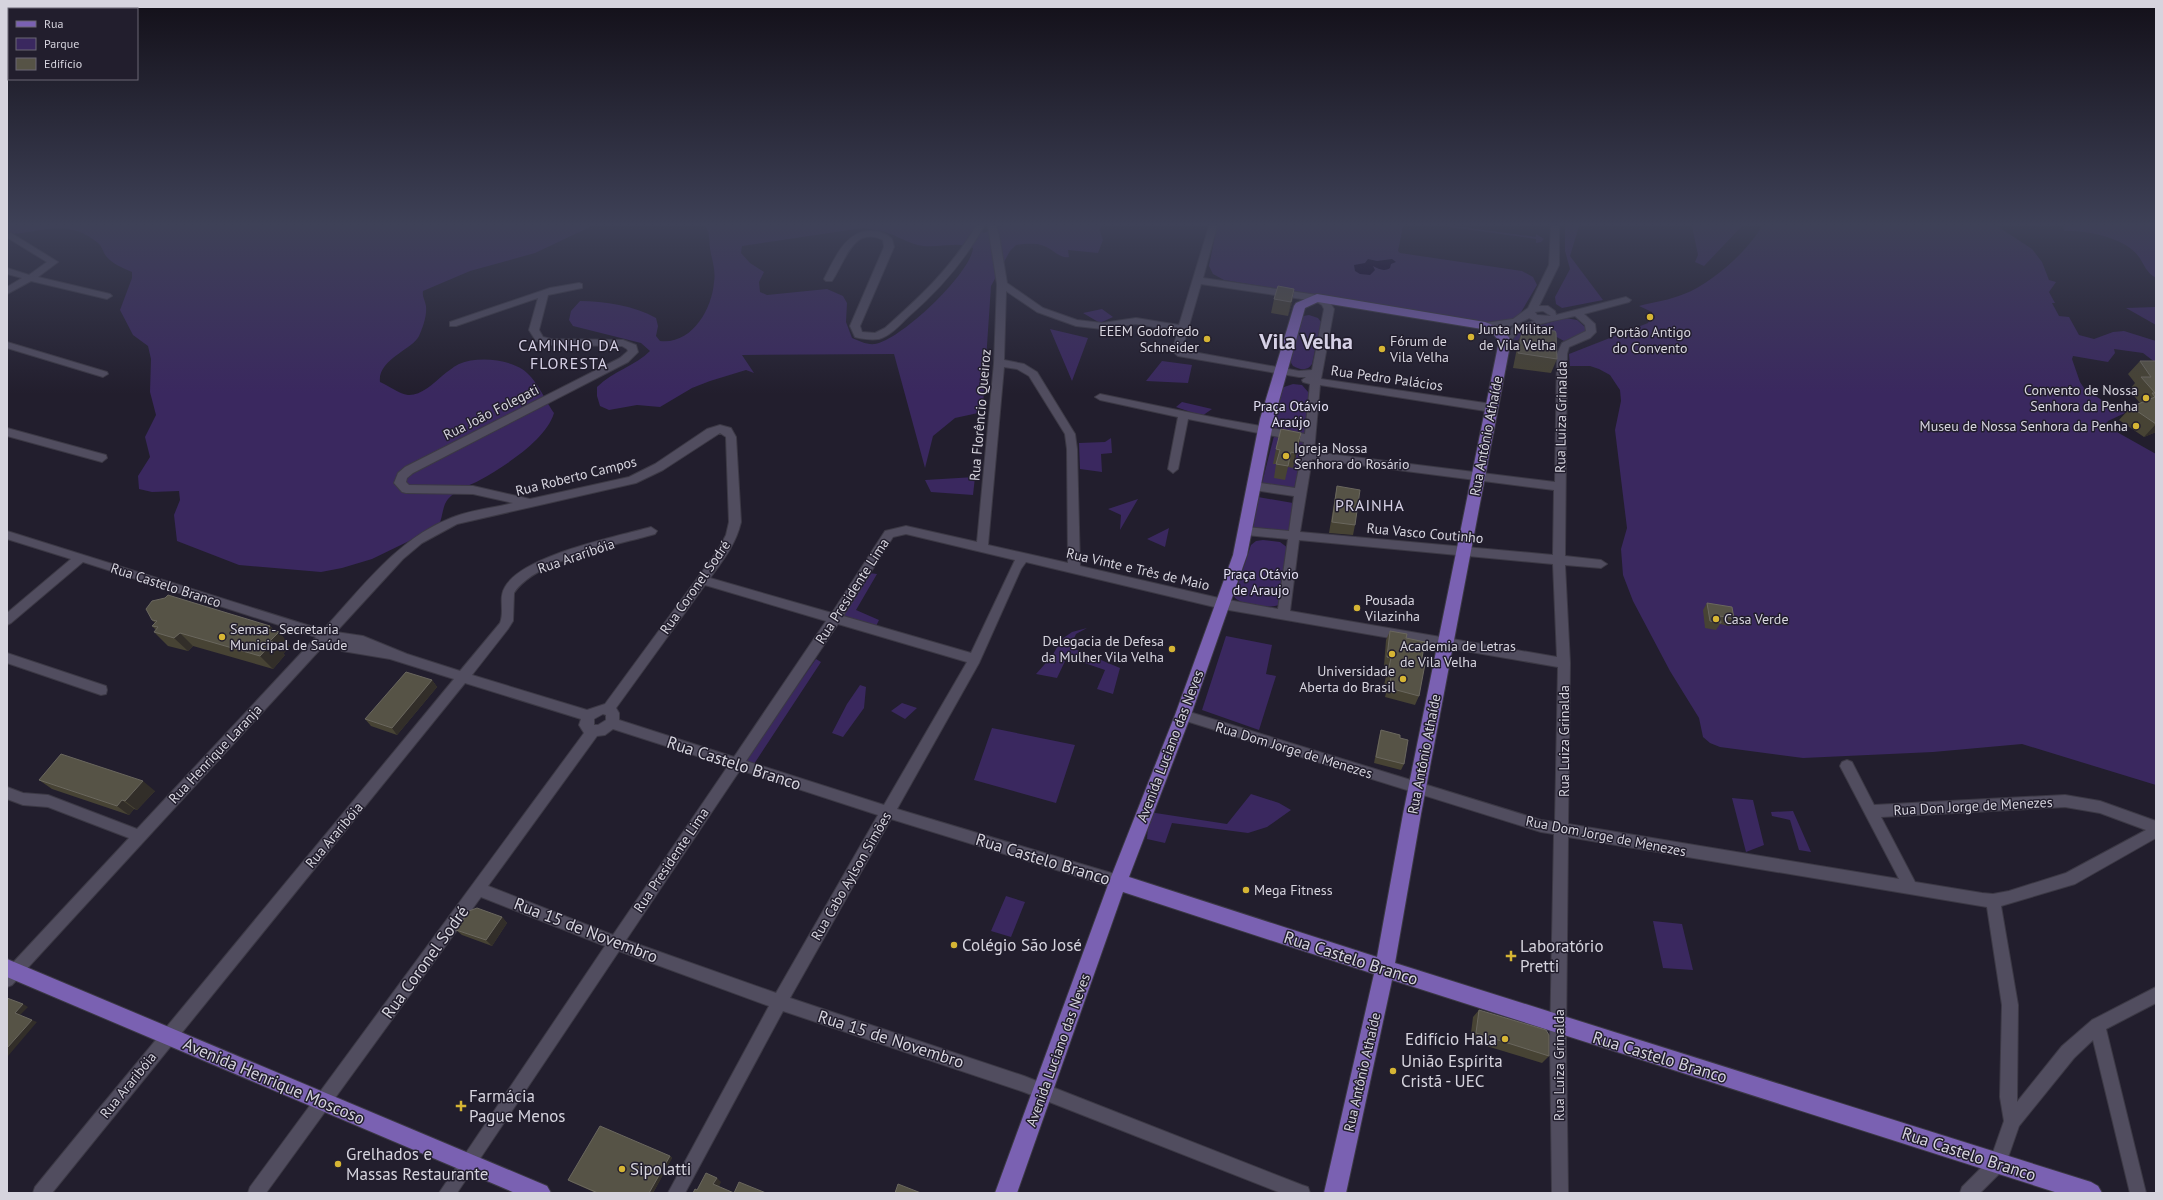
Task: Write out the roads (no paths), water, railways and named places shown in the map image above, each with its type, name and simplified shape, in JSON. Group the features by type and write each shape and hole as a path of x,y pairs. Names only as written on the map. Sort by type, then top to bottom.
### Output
{"main road":[{"path":"1300,306 1317,298 1485,326 1502,334 1504,343"},
{"path":"1300,306 1315,305 1330,309"},
{"name":"Avenida Luciano das Neves","path":"1006,1193 1118,882 1183,715 1240,555 1246,531 1264,431 1278,376 1300,306"},
{"name":"Rua Antônio Athaíde","path":"1335,1193 1385,969 1417,790 1504,343"},
{"name":"Rua Castelo Branco","path":"1118,882 1558,1026 1998,1162 2091,1193"},
{"name":"Avenida Henrique Moscoso","path":"9,973 167,1036 540,1193"}],"street":[{"path":"7,291 23,282"},
{"path":"47,282 107,296"},
{"path":"874,282 855,326 858,334 877,336 888,330 941,282"},
{"path":"1002,284 1040,310 1071,322 1102,326 1136,321 1182,329 1195,282"},
{"path":"1209,282 1317,298 1326,303 1330,309 1315,377 1308,454 1300,493 1283,614"},
{"path":"1485,326 1510,324 1520,320 1531,310 1546,282"},
{"name":"Rua Florêncio Queiroz","path":"982,548 999,362 1002,284"},
{"path":"453,324 560,288 579,286"},
{"name":"Rua João Folegati","path":"533,503 473,490 406,489 400,482 402,476 409,470 624,360 633,352 632,347 624,343 551,342 539,339 534,330 544,293"},
{"path":"1289,294 1296,299 1300,306"},
{"path":"1540,295 1549,315"},
{"path":"1531,310 1533,317 1573,313 1626,300"},
{"name":"Rua Luiza Grinalda","path":"1560,1193 1558,1026 1561,830 1563,804 1564,663 1559,561 1562,351 1568,343 1587,336 1592,330 1590,324 1573,313"},
{"path":"1504,343 1516,329 1549,315"},
{"name":"Rua Pedro Palácios","path":"1182,329 1177,351 1291,379 1315,377 1492,408"},
{"path":"7,345 103,374"},
{"path":"999,362 1020,366 1033,374 1070,434 1072,449 1074,570"},
{"path":"1100,397 1183,416 1310,439"},
{"path":"1173,469 1183,416"},
{"name":"Rua Roberto Campos","path":"428,534 454,522 637,478 659,467 711,432 724,430"},
{"name":"Rua Coronel Sodré","path":"608,709 728,544 735,522 731,437 729,432 724,430"},
{"path":"7,432 102,458"},
{"path":"1308,454 1560,487"},
{"path":"1254,486 1300,493"},
{"name":"Rua Vinte e Três de Maio","path":"897,530 906,530 1223,604 1564,663"},
{"name":"Rua Presidente Lima","path":"448,1193 835,618 883,540 889,534 897,530"},
{"name":"Rua Araribóia","path":"41,1193 167,1036 464,677 507,622 509,615 507,595 513,585 545,564 651,531"},
{"name":"Rua Vasco Coutinho","path":"1246,531 1601,564"},
{"name":"Rua Henrique Laranja","path":"9,973 139,836 404,551 428,534"},
{"name":"Rua Castelo Branco","path":"7,535 81,557 192,594 325,635 348,648 402,657 588,716"},
{"path":"7,620 81,557"},
{"name":"Rua Cabo Aylson Simões","path":"676,1193 780,1002 975,659 1016,567 1023,558"},
{"path":"702,580 975,659"},
{"path":"7,658 101,690"},
{"path":"608,709 614,713 612,723 604,730 593,731 586,725 588,716 598,710 608,709"},
{"name":"Rua Dom Jorge de Menezes","path":"1183,715 1417,790 1541,826 1993,901"},
{"name":"Rua Castelo Branco","path":"612,723 888,812 1118,882"},
{"name":"Rua Coronel Sodré","path":"256,1193 593,731"},
{"path":"1847,766 1872,811"},
{"path":"7,794 23,799 48,800 139,836"},
{"name":"Rua Don Jorge de Menezes","path":"1911,888 1872,811 2066,801 2100,807 2156,827"},
{"path":"2012,1121 2008,1097 2010,1005 1993,901 2070,878 2156,831"},
{"name":"Rua 15 de Novembro","path":"478,889 616,943 780,1002 1043,1091 1302,1193"},
{"path":"1968,1193 1998,1162 2012,1121 2068,1052 2097,1025 2152,1000"},
{"path":"2097,1025 2138,1193"}],"place":[{"name":"Portão Antigo do Convento","path":"1650,317"},
{"name":"Junta Militar de Vila Velha","path":"1471,337"},
{"name":"EEEM Godofredo Schneider","path":"1207,339"},
{"name":"Fórum de Vila Velha","path":"1382,349"},
{"name":"Convento de Nossa Senhora da Penha","path":"2146,398"},
{"name":"Museu de Nossa Senhora da Penha","path":"2136,426"},
{"name":"Igreja Nossa Senhora do Rosário","path":"1286,456"},
{"name":"Pousada Vilazinha","path":"1357,608"},
{"name":"Casa Verde","path":"1716,619"},
{"name":"Semsa - Secretaria Municipal de Saúde","path":"222,637"},
{"name":"Delegacia de Defesa da Mulher Vila Velha","path":"1172,649"},
{"name":"Academia de Letras de Vila Velha","path":"1392,654"},
{"name":"Universidade Aberta do Brasil","path":"1403,679"},
{"name":"Mega Fitness","path":"1246,890"},
{"name":"Colégio São José","path":"954,945"},
{"name":"Laboratório Pretti","path":"1511,956"},
{"name":"Edifício Hala","path":"1505,1039"},
{"name":"União Espírita Cristã - UEC","path":"1393,1071"},
{"name":"Farmácia Pague Menos","path":"461,1106"},
{"name":"Grelhados e Massas Restaurante","path":"338,1164"},
{"name":"Sipolatti","path":"622,1169"}],"district":[{"name":"Vila Velha","path":"1306,341"},
{"name":"CAMINHO DA FLORESTA","path":"569,354"},
{"name":"PRAINHA","path":"1370,505"}],"park label":[{"name":"Praça Otávio Araújo","path":"1291,414"},
{"name":"Praça Otávio de Araujo","path":"1261,582"}]}
